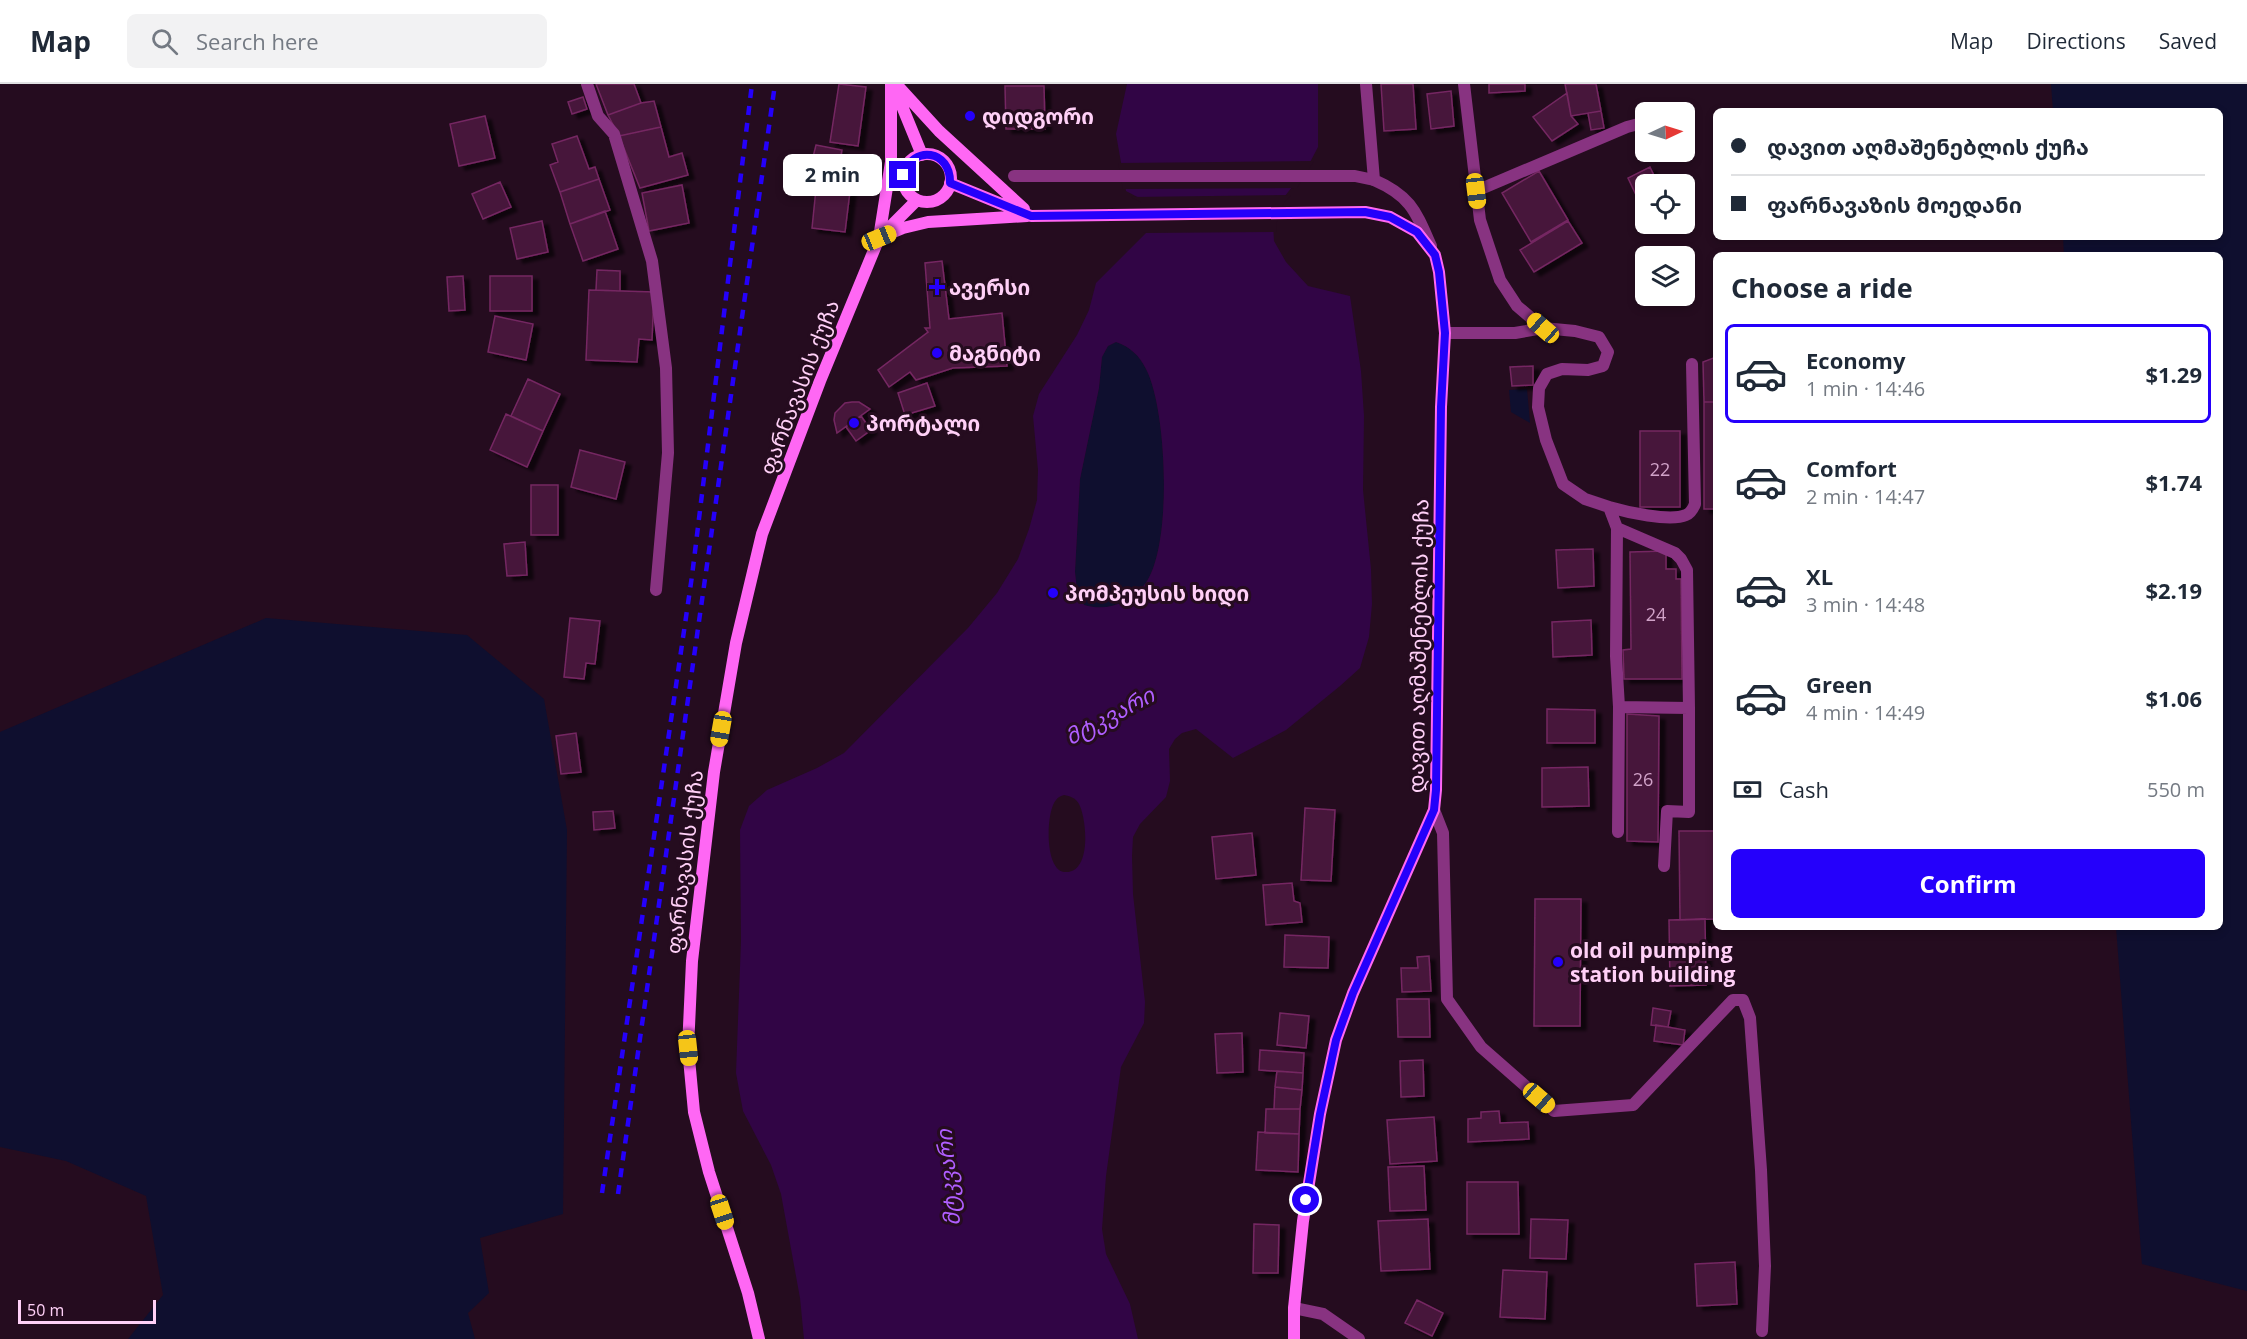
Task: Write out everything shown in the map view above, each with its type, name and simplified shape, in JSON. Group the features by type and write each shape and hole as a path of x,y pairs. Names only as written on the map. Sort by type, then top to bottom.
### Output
{"main road":[{"path":"893,84 922,155"},
{"path":"893,84 939,131 1031,216"},
{"path":"879,238 891,162 893,84"},
{"path":"930,154 944,161 948,168 950,183 943,196 937,200 924,202 917,200 906,190 903,175 909,162 922,155 930,154"},
{"path":"950,183 1031,216"},
{"path":"879,238 917,200"},
{"name":"დავით აღმაშენებლის ქუჩა","path":"1031,216 1356,211 1390,217 1417,232 1435,255 1439,272 1445,333 1441,407 1434,810 1353,993 1336,1040 1320,1114 1303,1221 1294,1308 1294,1339"},
{"path":"879,238 903,228 928,222 1031,216"},
{"name":"ფარნავასის ქუჩა","path":"759,1339 748,1293 709,1172 694,1112 688,1048 692,961 714,772 736,643 762,534 820,381 879,238"}],"street":[{"path":"587,84 597,116 614,134 652,261 666,368 668,453 656,590"},
{"path":"1366,84 1374,180"},
{"path":"1464,84 1480,220 1500,280 1517,306 1543,328"},
{"path":"1476,191 1635,125"},
{"name":"დავით აღმაშენებლის ქუჩა","path":"1014,176 1355,176 1374,180 1393,188 1414,208 1435,255"},
{"path":"1445,333 1515,333 1543,328 1575,331 1599,337 1608,352 1603,366 1588,370 1562,369 1547,374 1539,388 1538,407 1546,441 1563,484 1585,499 1638,515 1683,516 1693,509 1695,504 1692,364"},
{"path":"1609,507 1617,528 1618,832"},
{"path":"1617,528 1675,554 1687,570 1689,812 1667,810 1664,866"},
{"path":"1619,707 1689,708"},
{"path":"1434,810 1443,833 1447,999 1481,1047 1554,1111 1633,1105 1733,1000 1743,1000 1750,1018 1761,1170 1765,1266 1762,1331"},
{"path":"1294,1308 1323,1314 1359,1339"}],"shaded area":[{"path":"2051,84 2247,84 2247,1291 2142,1264 2116,930 2223,930 2223,252 2064,252 2063,240 2223,240 2223,108 2053,108"},
{"path":"1116,342 1126,346 1137,356 1146,369 1153,388 1159,414 1162,445 1163,510 1154,566 1145,584 1125,601 1110,606 1093,607 1084,605 1077,590 1075,572 1080,479 1099,388 1102,357 1108,346"},
{"path":"1527,389 1530,423 1511,412 1509,390"},
{"path":"266,618 467,635 544,699 567,830 563,1214 480,1238 489,1293 468,1313 475,1339 128,1339 163,1295 146,1196 66,1161 0,1147 0,732"}],"water":[{"name":"მტკვარი","path":"1127,84 1318,84 1318,147 1307,168 1281,201 1273,224 1274,241 1286,262 1308,286 1350,296 1361,371 1364,416 1363,490 1372,604 1369,637 1360,668 1340,686 1286,730 1233,758 1196,729 1182,733 1169,749 1170,781 1166,797 1140,824 1133,837 1133,894 1145,1002 1144,1023 1121,1067 1106,1176 1102,1229 1106,1254 1130,1304 1138,1339 804,1339 800,1298 781,1194 771,1165 743,1111 736,1073 741,941 740,830 749,806 767,790 817,768 844,753 968,628 997,593 1018,559 1037,500 1038,470 1033,416 1039,394 1077,335 1089,310 1096,283 1146,233 1145,201 1126,191 1116,134","holes":["1116,342 1134,352 1146,369 1153,388 1159,414 1162,445 1163,510 1154,566 1145,584 1125,601 1110,606 1093,607 1084,605 1077,590 1075,572 1080,479 1099,388 1102,357 1108,346","1064,795 1073,798 1079,804 1085,833 1083,856 1079,865 1073,871 1064,872 1053,861 1049,839 1050,815 1053,806 1058,798"]}],"pier":[{"path":"1314,161 1297,188 1123,189 1118,163"},
{"path":"1291,195 1284,203 1276,224 1277,232 1142,233 1142,203 1131,197"}],"building":[{"path":"596,84 634,84 641,103 608,115"},
{"path":"839,84 866,87 858,146 830,142"},
{"path":"1381,84 1413,84 1416,129 1384,131"},
{"path":"1489,84 1525,84 1525,91 1489,93"},
{"path":"1565,84 1596,84 1601,111 1571,116"},
{"path":"1005,86 1044,86 1045,129 1006,129"},
{"path":"1451,91 1454,126 1431,129 1427,94"},
{"path":"1567,93 1571,116 1578,124 1552,141 1533,117"},
{"path":"583,97 587,109 572,114 568,102"},
{"path":"654,101 661,127 619,136 608,115 641,103"},
{"path":"1601,111 1604,128 1591,130 1588,113"},
{"path":"485,116 495,158 459,166 450,124"},
{"path":"661,127 669,157 682,153 688,175 640,188 619,136"},
{"path":"577,136 589,169 595,167 599,179 560,192 550,165 558,162 552,144"},
{"path":"816,145 842,150 839,166 812,161"},
{"path":"1650,167 1653,174 1636,174"},
{"path":"853,171 869,174 867,186 851,183"},
{"path":"1539,171 1568,220 1531,242 1502,193"},
{"path":"1635,174 1635,193 1628,178"},
{"path":"599,179 610,210 570,224 560,192"},
{"path":"817,179 851,183 845,232 812,228"},
{"path":"500,182 511,207 483,219 472,194"},
{"path":"682,185 689,223 649,231 642,193"},
{"path":"605,211 618,249 583,261 570,224"},
{"path":"542,221 548,252 517,259 510,228"},
{"path":"1568,221 1582,243 1534,272 1520,250"},
{"path":"942,261 949,319 1002,313 1007,366 953,368 916,380 910,372 889,387 878,370 928,332 925,328 930,328 925,263"},
{"path":"597,270 620,271 620,291 596,290"},
{"path":"463,276 465,310 449,311 447,277"},
{"path":"490,276 532,276 532,311 490,311"},
{"path":"589,290 654,292 652,340 639,339 637,362 586,360"},
{"path":"495,316 533,324 526,360 488,352"},
{"path":"1713,358 1713,402 1704,402 1703,362"},
{"path":"1533,366 1533,385 1512,386 1510,367"},
{"path":"528,379 560,394 543,431 511,416"},
{"path":"927,383 935,406 905,415 898,393"},
{"path":"859,402 870,409 837,433 835,413 845,403"},
{"path":"1704,402 1713,402 1713,509 1704,509"},
{"path":"506,414 543,431 527,467 490,450"},
{"path":"861,416 871,430 856,441 846,427"},
{"path":"1640,431 1680,431 1680,507 1640,507"},
{"path":"580,450 625,462 616,499 571,487"},
{"path":"531,485 558,485 558,535 531,535"},
{"path":"525,542 527,575 507,576 504,544"},
{"path":"1593,549 1594,586 1558,588 1556,550"},
{"path":"1666,551 1666,569 1676,569 1676,579 1681,579 1682,679 1624,679 1623,650 1631,649 1630,552"},
{"path":"570,618 600,621 595,664 586,663 584,679 564,677"},
{"path":"1591,620 1592,655 1553,657 1552,622"},
{"path":"1547,709 1595,710 1595,743 1547,743"},
{"path":"1627,714 1659,716 1658,842 1627,841"},
{"path":"576,733 581,772 561,774 556,736"},
{"path":"1588,767 1589,806 1542,807 1542,768"},
{"path":"1305,808 1335,810 1331,881 1301,880"},
{"path":"613,811 615,828 594,830 593,812"},
{"path":"1679,831 1713,831 1713,919 1680,920"},
{"path":"1252,833 1256,875 1216,879 1212,837"},
{"path":"1292,883 1294,901 1300,903 1302,922 1266,925 1263,885"},
{"name":"old oil pumping station building","path":"1535,899 1581,899 1580,1026 1534,1026"},
{"path":"1705,919 1706,985 1670,986 1669,920"},
{"path":"1285,935 1329,937 1328,968 1284,967"},
{"path":"1429,956 1431,991 1402,992 1401,968 1418,968 1417,957"},
{"path":"1397,999 1429,999 1430,1037 1398,1037"},
{"path":"1653,1008 1671,1011 1668,1027 1651,1025"},
{"path":"1280,1013 1309,1016 1306,1048 1277,1045"},
{"path":"1656,1025 1685,1030 1683,1045 1654,1041"},
{"path":"1242,1033 1243,1072 1217,1073 1215,1034"},
{"path":"1260,1050 1304,1053 1303,1073 1259,1070"},
{"path":"1423,1060 1424,1096 1401,1097 1400,1061"},
{"path":"1277,1071 1303,1073 1302,1090 1275,1087"},
{"path":"1275,1087 1302,1090 1300,1109 1274,1109"},
{"path":"1266,1109 1300,1109 1299,1134 1265,1133"},
{"path":"1499,1111 1500,1123 1528,1122 1529,1139 1468,1142 1468,1119 1481,1118 1481,1112"},
{"path":"1434,1117 1437,1161 1390,1164 1387,1120"},
{"path":"1258,1132 1299,1134 1298,1172 1256,1170"},
{"path":"1424,1166 1426,1210 1390,1211 1388,1167"},
{"path":"1467,1182 1518,1182 1519,1234 1467,1234"},
{"path":"1428,1219 1430,1269 1381,1271 1378,1221"},
{"path":"1531,1219 1568,1220 1566,1259 1530,1258"},
{"path":"1254,1224 1279,1225 1278,1273 1253,1273"},
{"path":"1735,1262 1737,1304 1697,1306 1695,1264"},
{"path":"1503,1270 1547,1272 1545,1319 1500,1317"},
{"path":"1417,1300 1443,1313 1432,1336 1405,1323"}],"railway":[{"path":"602,1193 692,576 752,84"},
{"path":"618,1194 775,84"}],"place":[{"name":"დიდგორი","path":"970,116"},
{"name":"ავერსი","path":"937,287"},
{"name":"მაგნიტი","path":"937,353"},
{"name":"პორტალი","path":"854,423"},
{"name":"პომპეუსის ხიდი","path":"1053,593"},
{"name":"old oil pumping station building","path":"1558,962"}],"route":[{"path":"903,175 909,162 915,157 930,154 944,161 951,175 950,183 1031,216 1365,212 1390,217 1417,232 1435,255 1439,272 1445,333 1441,407 1434,810 1353,993 1336,1040 1320,1114 1306,1200"}]}
